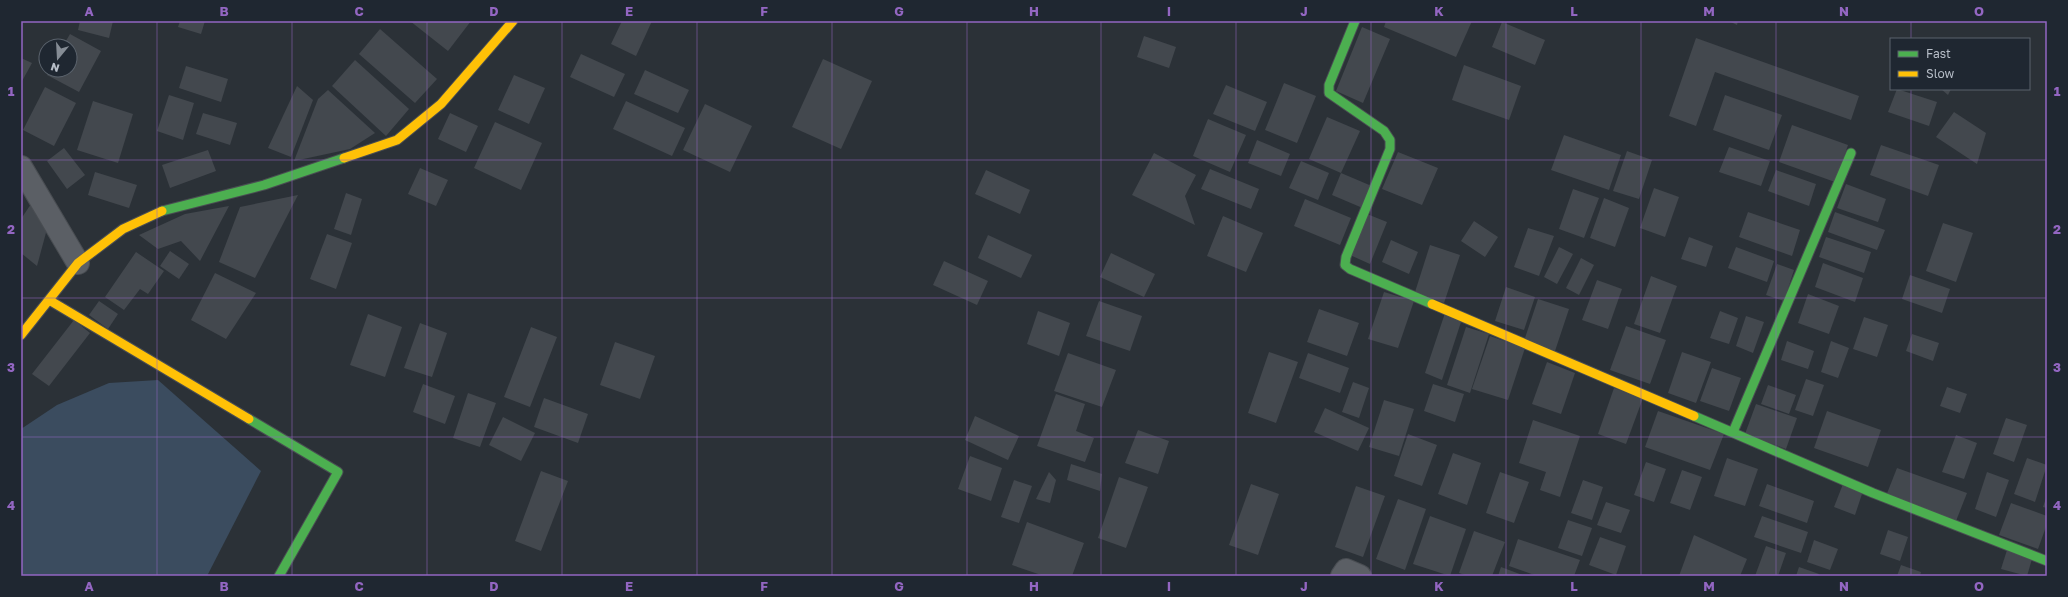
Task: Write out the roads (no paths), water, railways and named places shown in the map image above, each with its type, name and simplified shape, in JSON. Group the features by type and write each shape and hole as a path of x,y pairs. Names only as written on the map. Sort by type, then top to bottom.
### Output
{"street":[{"path":"21,335 78,263 123,229 160,212 264,185 397,140 441,104 506,31 512,21"},
{"path":"1355,21 1329,85 1329,93 1334,98 1384,131 1390,140 1390,149 1346,257 1345,265 1350,269 1873,493 2047,561"},
{"path":"1733,432 1851,153"},
{"path":"21,167 78,263"},
{"path":"49,300 338,472 279,576"},
{"path":"1342,576 1346,570 1360,576"}],"water":[{"path":"158,380 261,471 207,576 21,576 21,429 57,405 109,383"}]}
